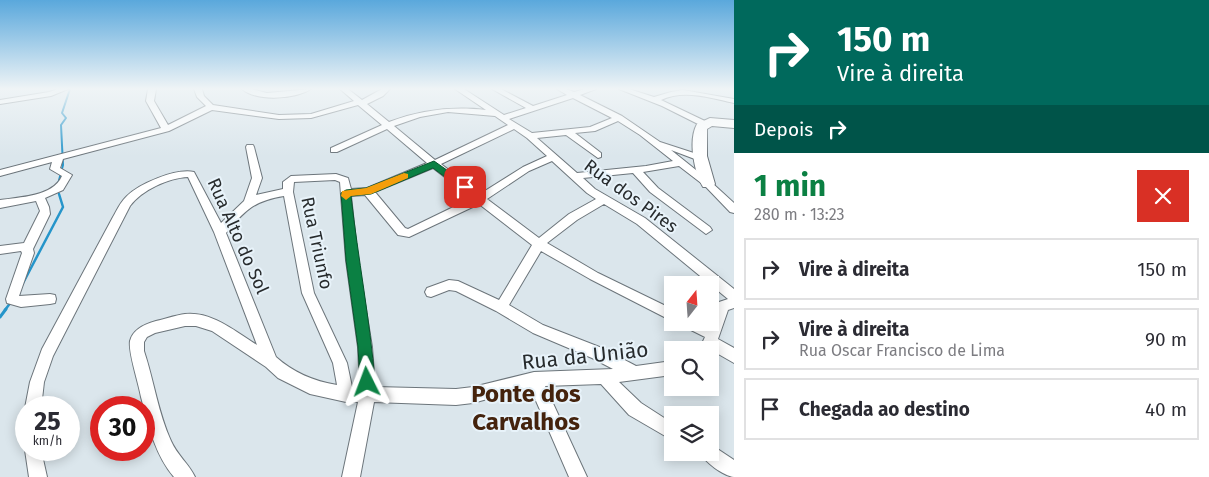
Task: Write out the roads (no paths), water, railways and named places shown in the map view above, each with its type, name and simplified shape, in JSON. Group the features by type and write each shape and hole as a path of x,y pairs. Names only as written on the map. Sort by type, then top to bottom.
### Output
{"street":[{"path":"156,111 166,129"},
{"path":"0,173 166,129 204,111"},
{"path":"236,111 279,117 301,117 331,111"},
{"path":"370,111 434,164 539,244 594,276 664,311"},
{"path":"334,150 408,118 439,111"},
{"path":"457,111 500,116 519,111"},
{"name":"Rua dos Pires","path":"493,111 530,136 574,176 604,199 641,221 734,297"},
{"path":"606,111 655,142 708,184 734,209"},
{"path":"677,111 704,124 710,122 734,124"},
{"path":"530,136 592,129 619,118"},
{"path":"704,124 700,133 700,158 708,184"},
{"path":"351,477 368,393 365,347 352,260 345,187 368,191 434,164 514,126"},
{"path":"568,132 598,155"},
{"path":"655,142 700,158"},
{"path":"220,232 249,201 257,178 250,147"},
{"path":"368,191 405,233 415,231 480,199 526,169 553,157"},
{"path":"0,204 38,197 56,191 62,186 67,175 55,169 62,158"},
{"path":"574,176 680,163"},
{"path":"635,170 654,190 706,230"},
{"name":"Rua Alto do Sol","path":"35,396 37,382 47,354 118,217 132,197 140,191 182,174 191,174 220,232 271,362"},
{"name":"Rua Triunfo","path":"345,187 336,177 291,179 288,182 288,192 308,293 340,362 346,394"},
{"path":"249,201 261,196 288,192"},
{"path":"38,197 45,208 45,214 27,249 28,253 11,296 14,300 50,300"},
{"path":"501,307 539,244 573,217 604,199"},
{"path":"0,250 22,247 27,249"},
{"path":"431,292 449,285 458,286 501,307 538,329 591,350 637,373"},
{"path":"709,341 721,310 724,306 734,303"},
{"name":"Rua da União","path":"186,477 172,460 152,413 137,341 142,333 152,328 185,320 196,320 216,326 271,362 283,374 298,382 328,392 346,394 368,393 456,397 534,379 604,377 664,369"},
{"path":"697,331 708,341"},
{"path":"719,348 734,356"},
{"path":"604,377 636,409 664,427"},
{"path":"534,379 578,477"},
{"path":"719,460 734,470"},
{"path":"35,461 38,477"}],"waterway":[{"path":"58,184 63,165 61,125 66,118 63,111"},
{"path":"21,287 63,207 59,194"},
{"path":"5,310 11,302"},
{"path":"0,317 6,309"}],"district":[{"name":"Ponte dos Carvalhos","path":"526,408"}]}
